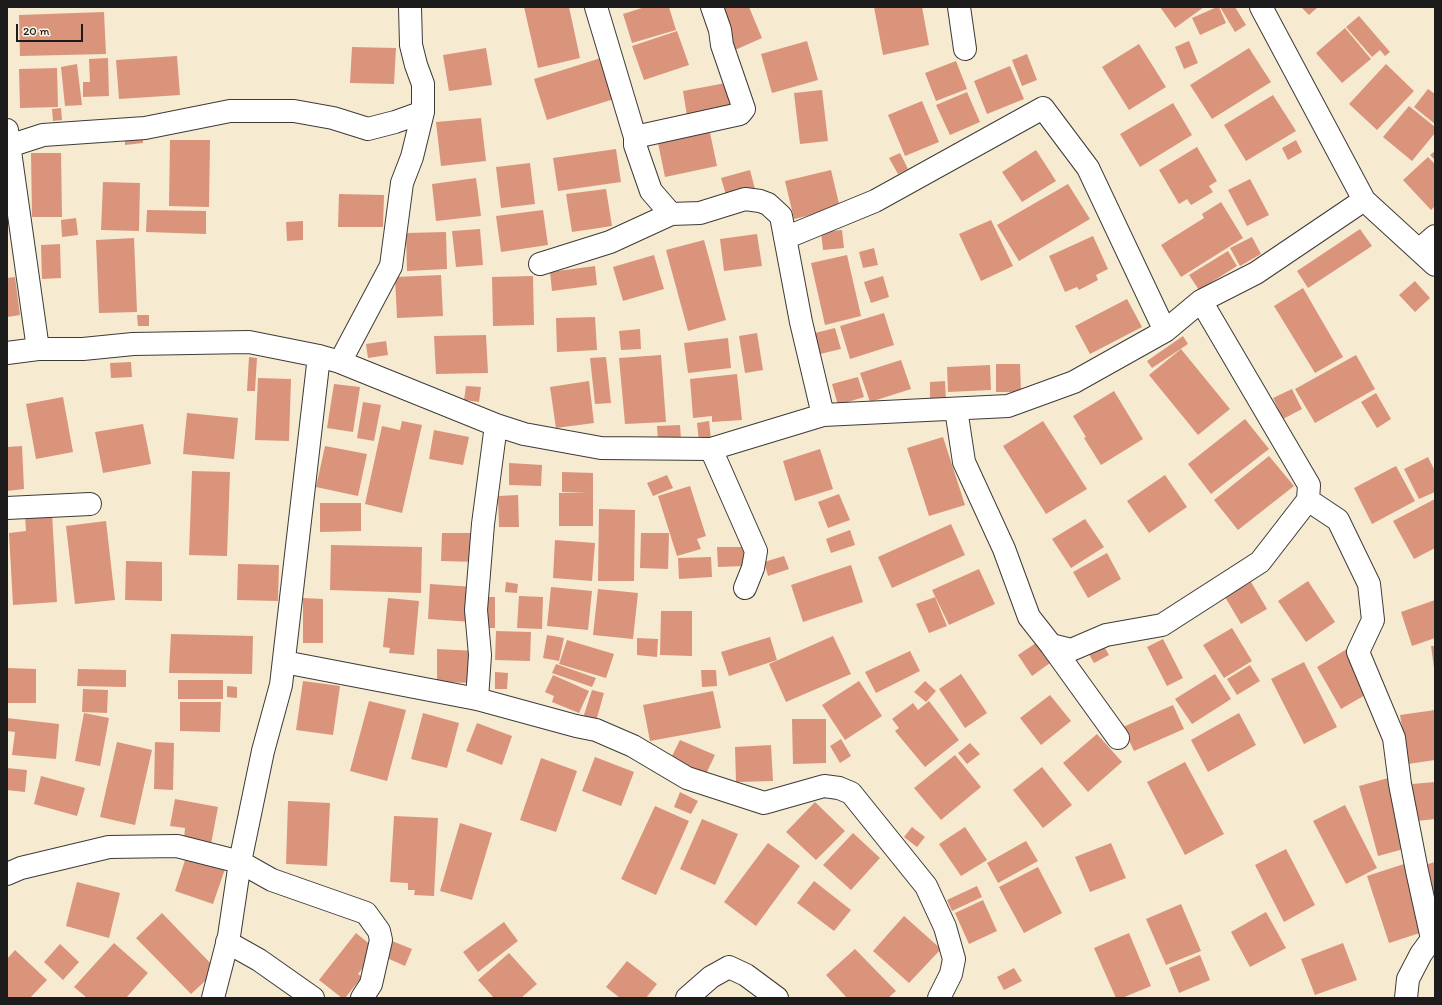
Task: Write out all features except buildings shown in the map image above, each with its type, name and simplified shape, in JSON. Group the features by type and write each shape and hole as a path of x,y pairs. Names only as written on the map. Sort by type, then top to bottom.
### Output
{"street":[{"path":"340,362 391,266 402,183 412,158 423,112 423,84 411,45 410,7"},
{"path":"596,7 635,137 635,145 651,191 671,214"},
{"path":"635,137 740,114 744,109 722,45 720,30 712,7"},
{"path":"959,7 965,49"},
{"path":"1261,7 1364,200 1427,243 1435,265"},
{"path":"785,238 876,201 1043,108 1088,168 1165,330"},
{"path":"38,349 8,138 145,128 230,111 294,111 333,118 368,129 423,112"},
{"path":"540,264 610,242 671,214 700,213 745,199 760,201 768,204 781,216 801,322 823,415"},
{"path":"7,353 38,349 83,349 133,344 249,342 319,356 340,362 496,425 524,434 601,448 711,449 823,415 1008,406 1074,382 1165,330 1201,301 1256,273 1364,200"},
{"path":"1051,645 1071,650 1106,635 1162,625 1260,562 1308,500 1309,485 1201,301"},
{"path":"213,998 227,942 240,862 263,751 281,685 319,356"},
{"path":"956,409 964,462 1004,549 1029,617 1118,738"},
{"path":"477,699 480,655 476,610 484,524 496,425"},
{"path":"711,449 756,551 753,568 745,588"},
{"path":"1308,500 1338,520 1369,584 1373,620 1358,652 1394,738 1404,807 1416,871 1434,938 1421,954 1408,979 1406,998"},
{"path":"7,508 90,504"},
{"path":"284,662 477,699 596,730 633,746 688,778 764,803 824,786 839,788 851,793 926,886 945,927 954,960 950,974 939,998"},
{"path":"7,874 21,868 109,847 177,846 240,862 272,880 366,913 379,931 380,940 371,984 362,998"},
{"path":"227,942 259,960 313,998"},
{"path":"686,998 711,977 730,967 746,976 777,998"}]}
